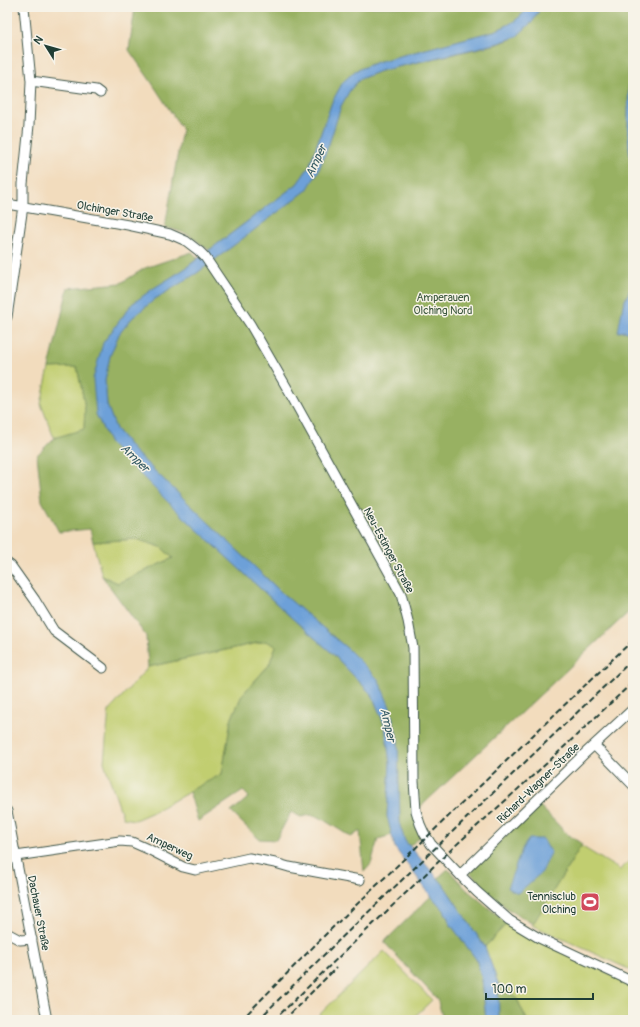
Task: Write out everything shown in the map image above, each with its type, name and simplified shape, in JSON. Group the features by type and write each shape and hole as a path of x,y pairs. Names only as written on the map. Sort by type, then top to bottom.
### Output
{"street":[{"path":"7,317 23,206 23,184 29,125 30,81 24,7"},
{"path":"30,81 96,90 100,94"},
{"name":"Olchinger Straße","path":"7,204 159,231 180,238 199,251"},
{"name":"Neu-Estinger Straße","path":"199,251 205,257 250,324 401,594 413,648 414,781 416,811 420,824 431,844 477,892 509,920 538,938 633,982"},
{"path":"7,564 12,566 54,631 103,668"},
{"name":"Richard-Wagner-Straße","path":"460,875 633,709"},
{"path":"594,745 633,784"},
{"name":"Dachauer Straße","path":"7,811 47,1020"},
{"name":"Amperweg","path":"16,856 120,841 132,842 183,867 195,870 249,858 360,880"},
{"path":"7,933 20,940 32,939"},
{"path":"34,1020 47,1020"}],"green space":[{"path":"135,7 528,7 517,19 494,31 377,62 355,71 343,82 332,102 309,167 297,184 209,250 188,234 165,227 182,129 129,50"},
{"name":"Amperauen Olching Nord","path":"541,7 633,7 633,34 630,44 628,127 630,159 633,175 633,283 623,305 619,332 625,331 630,334 629,346 633,370 633,608 416,811 424,833 410,846 405,841 400,826 398,740 378,679 349,650 283,594 134,451 116,429 107,405 105,380 110,356 119,334 132,318 155,299 197,273 307,190 329,144 341,106 350,90 360,79 380,71 498,44 516,37 533,21"},
{"path":"192,252 198,258 183,270 132,304 103,343 96,414 110,444 172,506 294,620 332,653 372,695 385,726 390,763 387,816 392,835 378,839 371,864 364,872 360,831 351,837 319,817 311,815 301,817 291,812 276,840 259,839 231,812 249,797 243,791 198,821 189,791 222,774 231,720 242,695 269,665 276,646 266,641 148,667 146,636 102,576 118,583 173,558 161,547 136,539 93,542 90,529 59,532 42,501 37,455 54,438 84,429 85,408 77,367 49,368 68,288 121,283 145,268"},
{"path":"77,367 85,408 84,430 54,438 41,404 49,368"},
{"path":"136,539 161,547 173,558 118,583 102,576 93,542"},
{"path":"267,641 276,646 269,665 242,695 231,720 222,774 151,813 135,820 123,818 104,762 109,711 148,667"},
{"path":"537,803 567,834 582,844 533,924 508,909 485,889 470,872"},
{"name":"Tennisclub Olching","path":"581,846 620,870 633,857 633,971 532,925"},
{"path":"448,869 467,890 507,923 485,947 438,878"},
{"path":"431,896 444,910 451,925 476,959 482,979 486,1020 441,1020 442,1015 437,999 384,942"},
{"path":"507,923 633,985 633,1020 527,1020 517,999 498,983 485,947"},
{"path":"384,951 432,1000 411,1020 314,1020"},
{"path":"498,983 517,999 527,1020 499,1020"}],"water":[{"name":"Amper","path":"528,7 541,7 533,21 516,37 498,43 380,71 360,79 350,90 341,106 318,172 307,190 197,273 155,299 132,318 119,334 110,356 105,380 107,405 116,429 134,451 283,594 349,650 378,679 390,707 398,740 400,826 405,841 443,884 485,947 498,983 499,1020 486,1020 482,979 476,959 451,925 444,910 431,896 395,848 387,816 390,763 385,726 372,695 332,653 294,620 172,506 110,444 96,414 93,379 103,343 132,304 183,270 297,184 309,167 332,102 343,82 355,71 377,62 494,31 517,19"},
{"path":"633,34 633,175 630,159 628,110 630,44"},
{"path":"633,283 633,370 629,345 630,334 625,331 618,332 623,305"},
{"path":"529,839 543,839 551,853 542,872 518,893 507,888 523,847"}],"railway":[{"path":"241,1020 327,933 633,640"},
{"path":"258,1020 335,944 633,659"},
{"path":"274,1020 455,846 547,763 633,682"},
{"path":"284,1020 336,968"}],"place":[{"name":"Tennisclub Olching","path":"590,902"}]}
